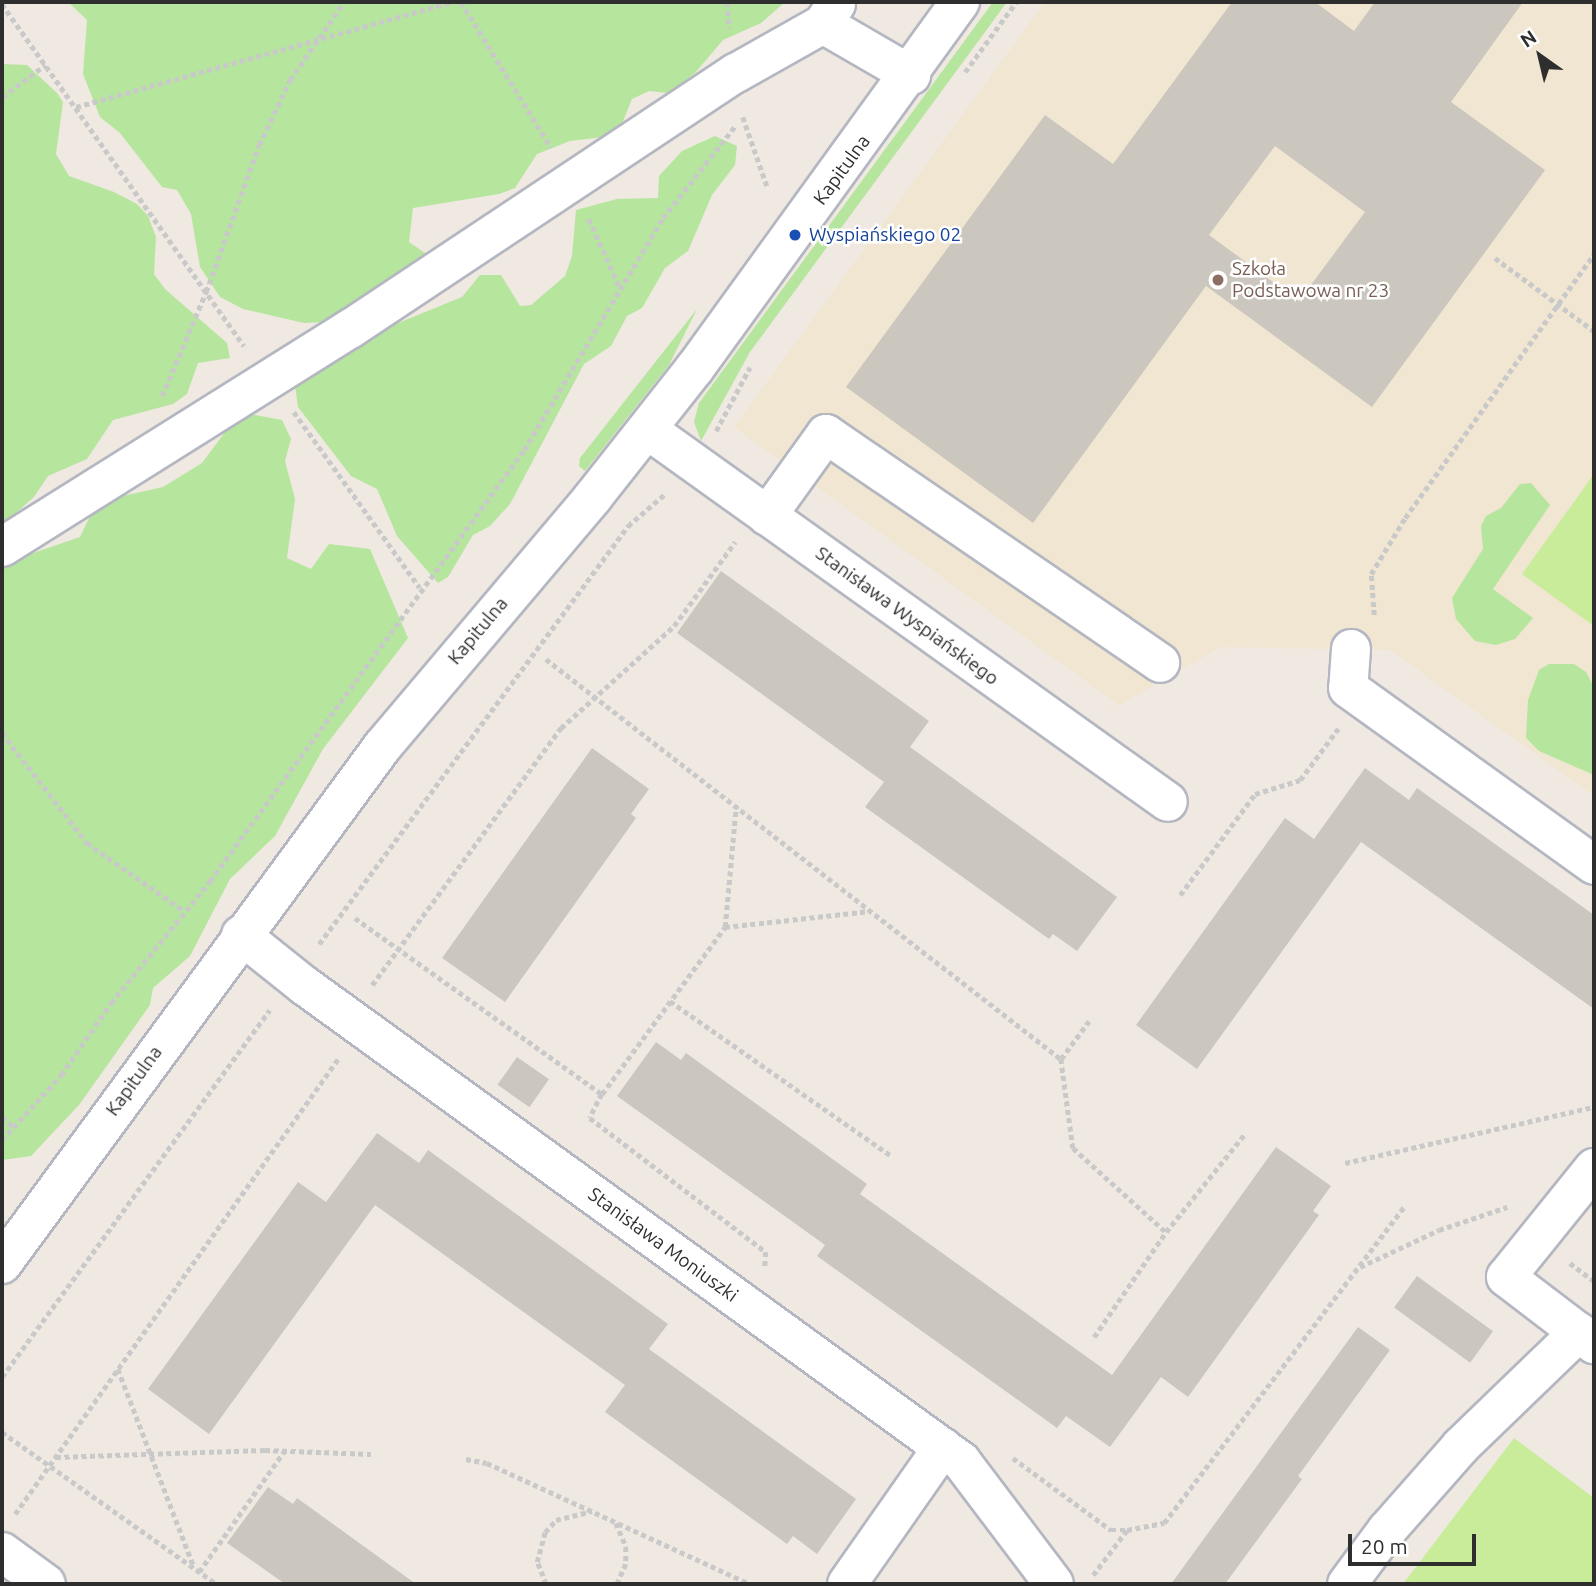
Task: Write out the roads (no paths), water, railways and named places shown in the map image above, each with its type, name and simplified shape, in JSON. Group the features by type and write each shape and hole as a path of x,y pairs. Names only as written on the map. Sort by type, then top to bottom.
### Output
{"street":[{"name":"Kapitulna","path":"2,1265 241,935 382,747 648,430 911,75 960,2"},
{"path":"2,547 270,379 830,13 911,75"},
{"name":"Stanisława Wyspiańskiego","path":"648,430 1168,802"},
{"path":"767,516 826,434 1160,663"},
{"path":"1363,637 1349,688 1594,865"},
{"name":"Stanisława Moniuszki","path":"241,935 294,978 961,1461 1054,1584"},
{"path":"1347,1584 1387,1530 1461,1446 1586,1338 1506,1277 1594,1168"},
{"path":"847,1584 943,1447"},
{"path":"2,1552 46,1584"}],"place":[{"name":"Wyspiańskiego 02","path":"795,235"},
{"name":"Szkoła Podstawowa nr 23","path":"1218,280"}]}
